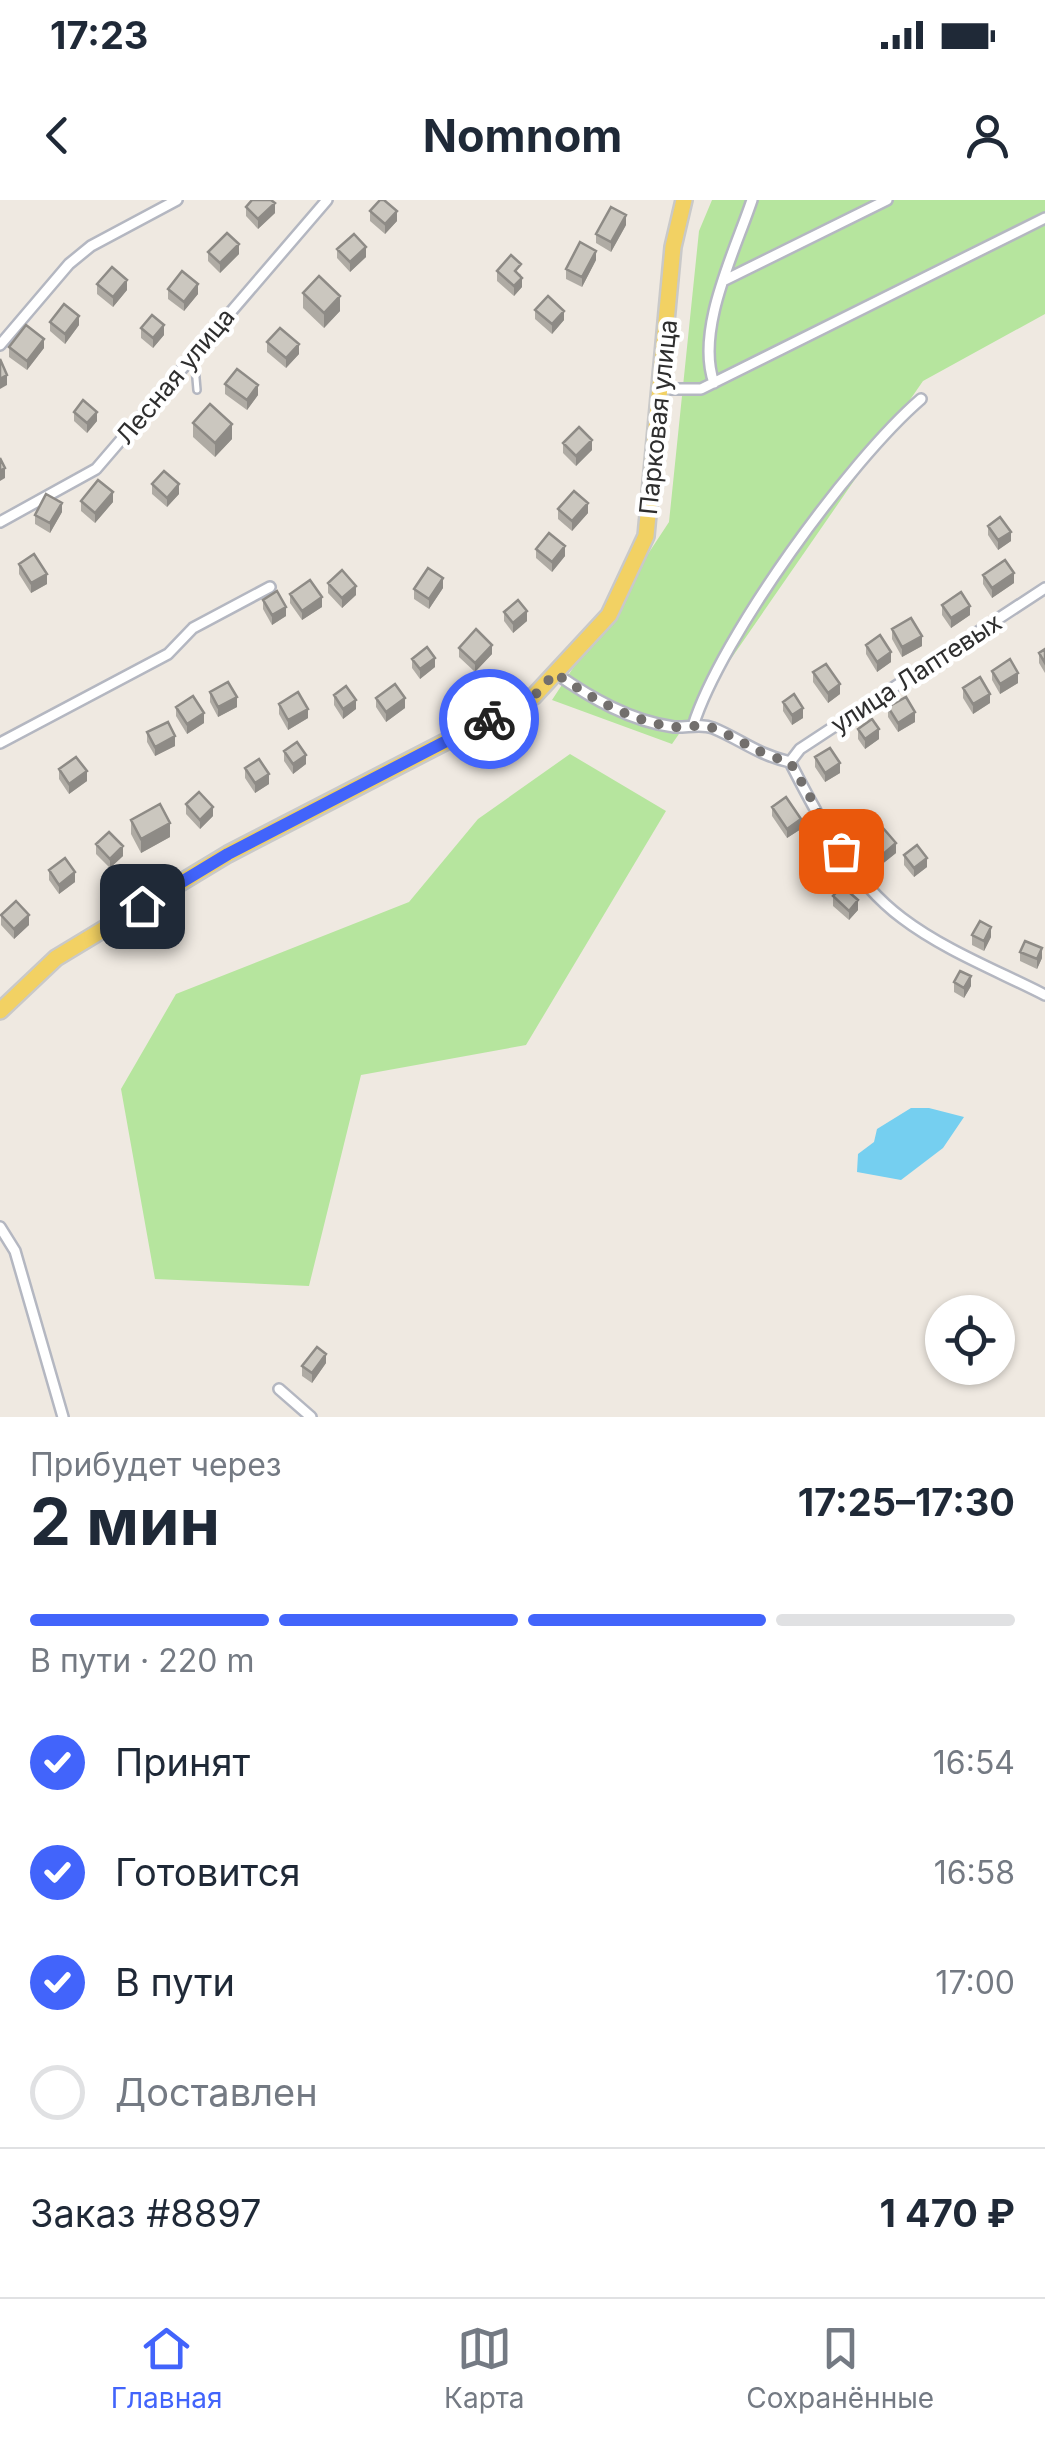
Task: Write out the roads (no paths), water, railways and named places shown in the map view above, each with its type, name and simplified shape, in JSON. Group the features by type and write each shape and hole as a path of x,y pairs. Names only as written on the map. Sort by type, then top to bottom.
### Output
{"main road":[{"name":"Парковая улица","path":"0,1011 56,958 228,854 534,696 609,615 646,536 674,247 684,200"}],"street":[{"path":"0,345 69,264 91,246 178,200"},
{"name":"Лесная улица","path":"0,522 96,469 327,200"},
{"path":"714,383 709,370 713,310 752,200"},
{"path":"726,280 887,200"},
{"path":"662,389 702,389 1045,218"},
{"path":"694,726 704,693 723,658 838,489 921,399"},
{"path":"0,743 168,654 193,628 270,587"},
{"name":"улица Лаптевых","path":"790,762 800,749 1045,588"},
{"path":"555,673 612,708 675,727 710,726 759,755 790,762 841,851 881,900 918,930 1045,995"},
{"path":"0,1227 15,1251 64,1417"},
{"path":"279,1390 311,1417"}],"lane":[{"path":"194,352 197,390"}],"water":[{"path":"911,1108 929,1108 964,1117 943,1148 901,1180 857,1172 858,1154 874,1142 877,1129"}]}
